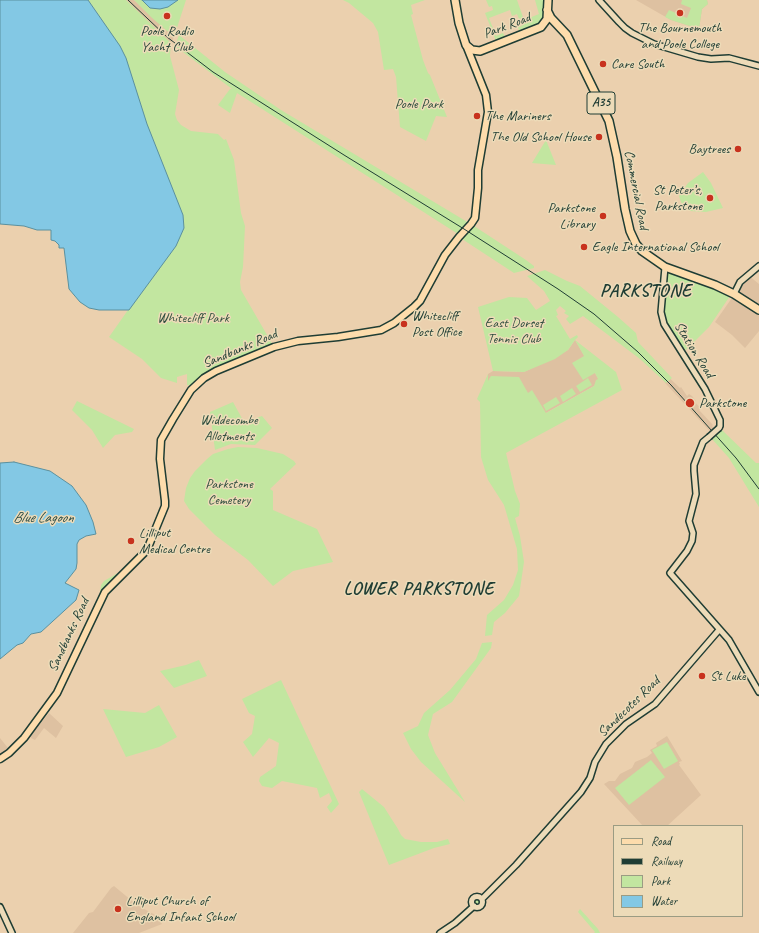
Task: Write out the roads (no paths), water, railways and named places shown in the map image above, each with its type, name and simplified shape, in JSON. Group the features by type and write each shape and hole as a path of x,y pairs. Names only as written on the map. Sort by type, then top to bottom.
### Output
{"highway":[{"name":"Sandbanks Road","path":"455,0 458,23 466,45"},
{"name":"Park Road","path":"466,45 472,50 480,51 541,27 546,19 548,0"},
{"name":"Commercial Road","path":"547,10 551,18 568,38 609,121 625,209 630,231 636,244 642,251 665,268 715,285 734,294"},
{"path":"541,27 555,28 568,38"},
{"name":"A35","path":"734,294 759,310"}],"main road":[{"name":"Sandbanks Road","path":"0,759 9,753 20,742 57,693 105,592 140,557 149,545 165,501 160,459 161,440 172,419 191,390 204,378 216,371 274,347 298,341 338,337 381,330 394,323 420,301 445,255 475,218 478,170 488,112 486,95 466,45"},
{"path":"474,66 475,55 480,51"}],"street":[{"path":"599,0 622,25 632,33 654,44 698,58 729,58 759,66"},
{"path":"734,294 740,282 759,266"},
{"name":"Station Road","path":"665,268 661,312 664,324 705,389 720,420 719,428 703,442 695,459 694,471 696,494 689,518 693,537 690,546 670,573 719,630"},
{"path":"719,630 729,640 759,692"},
{"name":"Sandecotes Road","path":"482,898 518,863 581,792 590,778 593,766 606,744 626,724 655,704 719,630"},
{"path":"440,933 455,923 474,906 479,907 482,905 482,898 478,896 474,897 472,901 474,906"},
{"path":"0,908 12,933"}],"water":[{"path":"0,0 88,0 120,46 126,58 147,124 183,215 184,228 176,246 129,310 99,310 89,308 80,302 69,289 64,248 59,248 59,245 55,241 51,240 51,230 37,230 24,226 0,224"},
{"path":"142,0 178,0 168,7 160,9 150,8"},
{"name":"Blue Lagoon","path":"14,462 50,471 72,486 86,505 96,534 86,536 79,540 77,544 76,569 65,583 79,590 76,600 41,632 31,634 23,643 17,645 0,659 0,463"}],"railway":[{"path":"128,0 167,37 213,72 464,229 558,289 594,314 638,352 671,385 736,458 759,489"}],"place":[{"name":"The Bournemouth and Poole College","path":"680,13"},
{"name":"Poole Radio Yacht Club","path":"167,16"},
{"name":"Care South","path":"603,64"},
{"name":"The Mariners","path":"477,116"},
{"name":"The Old School House","path":"599,137"},
{"name":"Baytrees","path":"738,149"},
{"name":"St Peter’s, Parkstone","path":"710,198"},
{"name":"Parkstone Library","path":"603,216"},
{"name":"Eagle International School","path":"584,247"},
{"name":"Whitecliff Post Office","path":"404,324"},
{"name":"Parkstone","path":"690,403"},
{"name":"Lilliput Medical Centre","path":"131,541"},
{"name":"St Luke","path":"702,676"},
{"name":"Lilliput Church of England Infant School","path":"118,909"}],"district":[{"name":"PARKSTONE","path":"646,291"},
{"name":"LOWER PARKSTONE","path":"419,589"}],"park label":[{"name":"Poole Park","path":"419,104"},
{"name":"Whitecliff Park","path":"193,318"},
{"name":"East Dorset Tennis Club","path":"514,332"},
{"name":"Widdecombe Allotments","path":"229,428"},
{"name":"Parkstone Cemetery","path":"229,492"}]}
